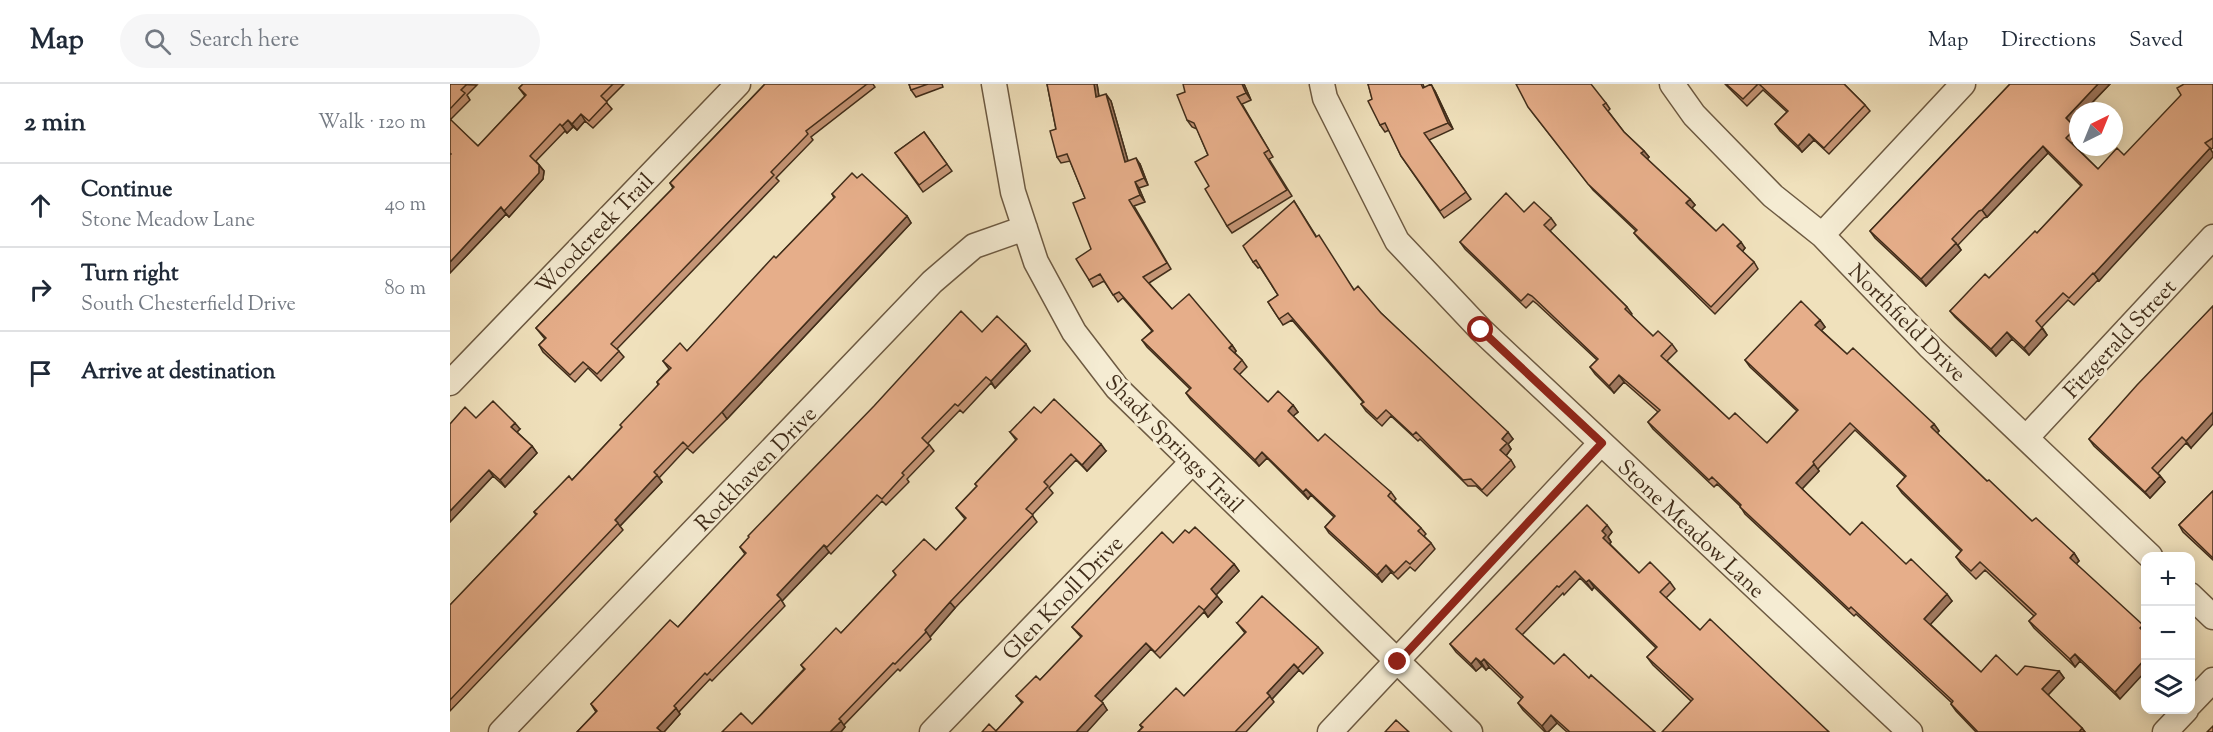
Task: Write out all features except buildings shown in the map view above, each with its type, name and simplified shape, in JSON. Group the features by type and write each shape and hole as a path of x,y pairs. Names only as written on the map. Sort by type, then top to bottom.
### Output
{"street":[{"name":"Woodcreek Trail","path":"450,383 738,84"},
{"name":"Shady Springs Trail","path":"994,84 1013,192 1036,262 1074,332 1117,388 1470,732"},
{"name":"Stone Meadow Lane","path":"1322,84 1325,98 1397,241 1481,330 1910,732"},
{"name":"Northfield Drive","path":"1672,84 1694,115 1773,196 1822,235 1929,346 2146,552"},
{"path":"1822,235 1963,84"},
{"name":"Rockhaven Drive","path":"501,732 932,282 974,246 1025,228"},
{"name":"Fitzgerald Street","path":"2026,438 2213,237"},
{"path":"1330,732 1602,443"},
{"name":"Glen Knoll Drive","path":"932,732 1192,462"},
{"path":"2195,600 2213,617"},
{"path":"2195,699 2213,680"},
{"path":"2165,732 2182,714"}],"route":[{"path":"1398,662 1602,443 1481,330"}]}
